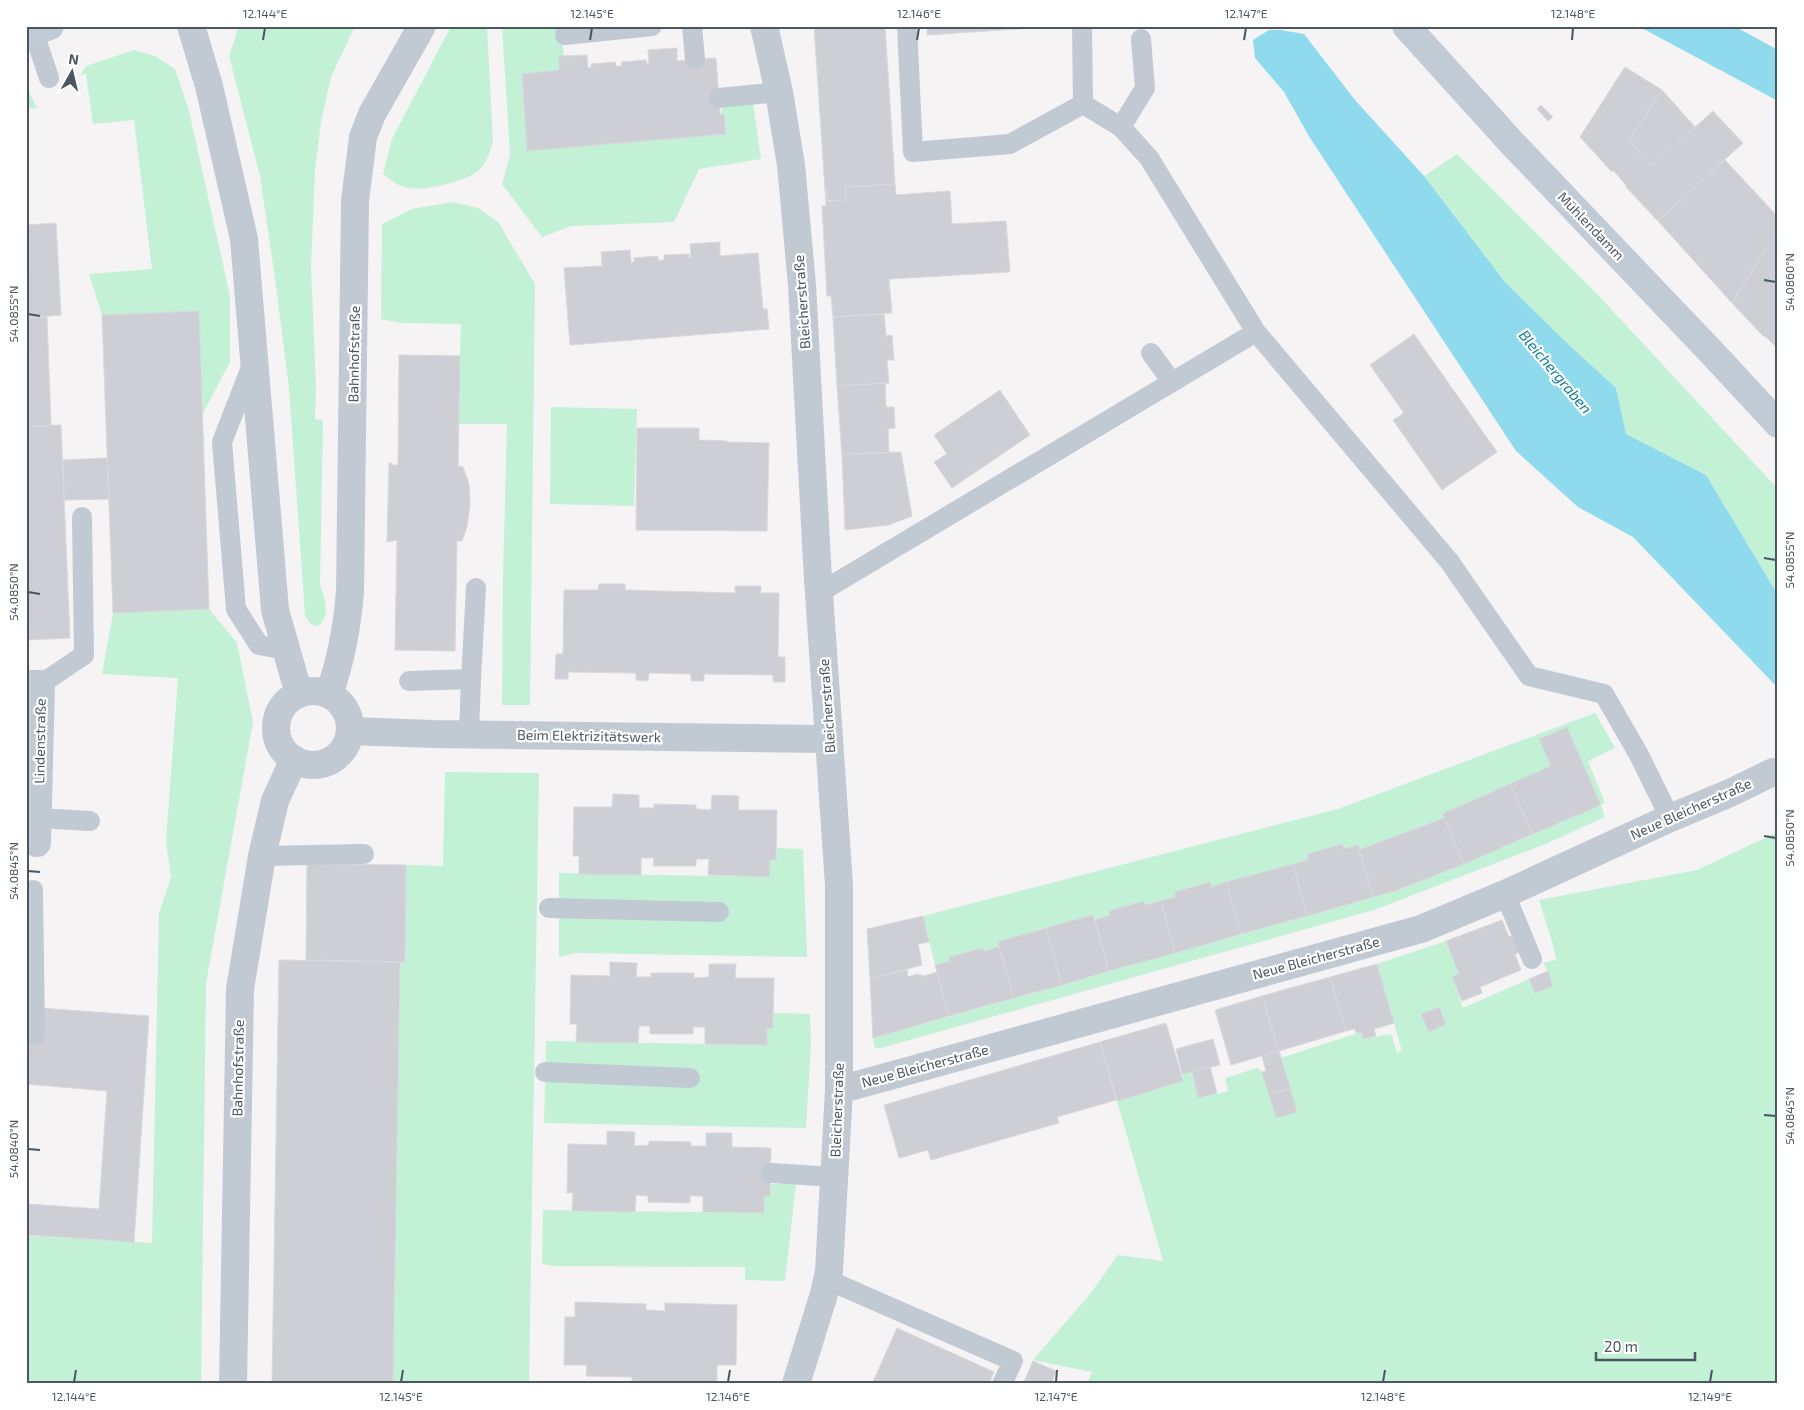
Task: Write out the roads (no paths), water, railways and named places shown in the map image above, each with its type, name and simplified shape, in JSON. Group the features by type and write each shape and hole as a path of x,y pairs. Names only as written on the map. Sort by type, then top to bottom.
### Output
{"main road":[{"name":"Mühlendamm","path":"1406,26 1511,142 1778,424"}],"street":[{"path":"191,26 209,86 244,239 275,610 299,694"},
{"name":"Bahnhofstraße","path":"329,694 343,649 347,629 350,592 355,201 363,137 372,114 422,26"},
{"name":"Bleicherstraße","path":"764,26 779,92 791,165 802,285 819,593 839,886 839,1090 828,1280 799,1383"},
{"name":"Lindenstraße","path":"34,684 38,830"},
{"path":"317,691 329,694 340,701 347,712 351,724 350,738 344,749 335,758 323,764 310,765 294,759 283,749 276,731 277,718 283,707 292,697 304,692 317,691"},
{"name":"Beim Elektrizitätswerk","path":"350,731 392,734 829,739"},
{"name":"Bahnhofstraße","path":"233,1384 240,989 262,856 275,801 294,759"},
{"name":"Neue Bleicherstraße","path":"839,1090 1421,929 1505,894 1670,818 1776,775"}],"lane":[{"path":"565,34 652,26"},
{"path":"692,26 695,60"},
{"path":"907,26 913,152 1010,144 1083,104"},
{"path":"1082,26 1083,104"},
{"path":"37,31 49,78"},
{"path":"1121,127 1145,88 1141,39"},
{"path":"719,98 779,92"},
{"path":"1083,104 1121,127 1149,158 1256,332 1449,561 1529,676 1604,694 1640,755 1670,818"},
{"path":"819,593 1256,332"},
{"path":"1151,353 1172,382"},
{"path":"255,359 222,442 236,609 259,645 286,650"},
{"path":"34,684 84,655 82,517"},
{"path":"469,734 476,588"},
{"path":"409,681 471,679"},
{"path":"38,830 90,821"},
{"path":"262,856 364,854"},
{"path":"33,890 35,1035"},
{"path":"1505,894 1532,959"},
{"path":"549,908 719,912"},
{"path":"545,1072 690,1078"},
{"path":"771,1173 835,1177"},
{"path":"828,1280 1013,1361 1002,1384"}],"water":[{"path":"1638,26 1734,26 1778,50 1778,101"},
{"name":"Bleichergraben","path":"1269,30 1304,34 1355,100 1424,176 1505,282 1616,388 1626,434 1706,475 1778,595 1778,688 1633,537 1578,507 1516,451 1310,138 1284,92 1255,58 1253,40"}]}
